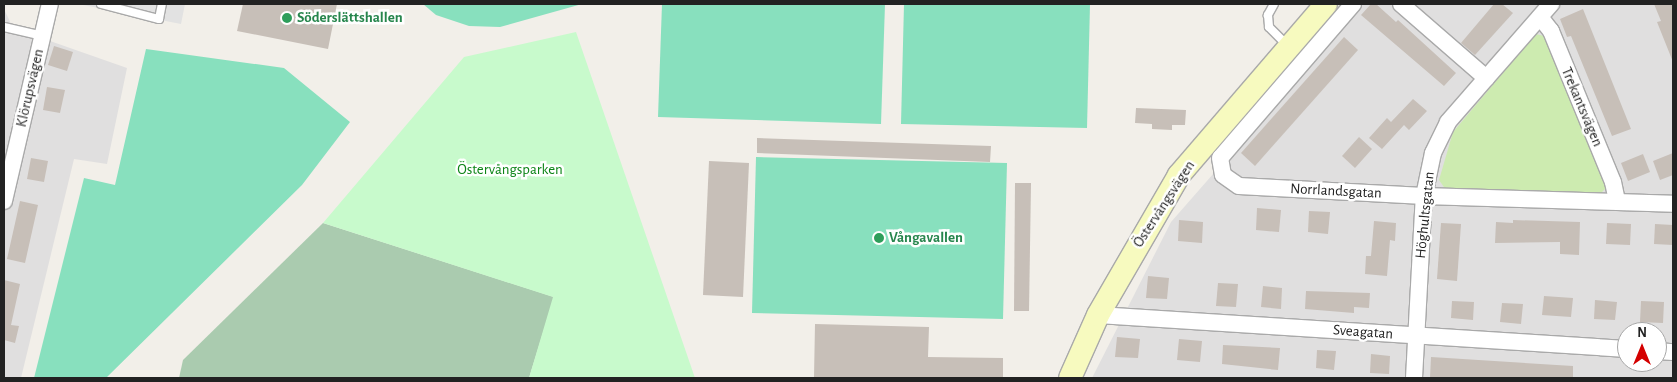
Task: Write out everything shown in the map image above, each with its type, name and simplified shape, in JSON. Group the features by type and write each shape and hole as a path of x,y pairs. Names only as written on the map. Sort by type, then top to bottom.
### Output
{"street":[{"name":"Klörupsvägen","path":"4,201 50,4"},
{"name":"Östervångsvägen","path":"1070,378 1098,315 1179,175 1326,4"},
{"name":"Norrlandsgatan","path":"1353,4 1220,158 1223,176 1239,186 1424,196 1673,204"},
{"path":"1401,4 1486,78"},
{"name":"Höghultsgatan","path":"1414,378 1424,196 1433,153 1448,122 1551,4"},
{"name":"Trekantsvägen","path":"1540,17 1554,40 1613,182 1617,201"},
{"name":"Sveagatan","path":"1098,315 1617,348"}],"lane":[{"path":"100,4 159,19 162,4"},
{"path":"1274,4 1268,15 1269,26 1289,47"},
{"path":"4,27 42,36"}],"shaded area":[{"path":"78,4 185,4 181,24"},
{"path":"1362,4 1673,4 1673,378 1092,378 1171,222"},
{"path":"4,9 13,28 127,68 107,164 74,159 21,378 4,378"}],"green space":[{"path":"423,4 582,4 500,27 469,26 436,15"},
{"path":"662,4 885,4 881,124 658,117"},
{"path":"904,4 1090,4 1087,128 901,124"},
{"name":"Östervångsparken","path":"576,32 695,378 529,378 553,297 323,223 464,57"},
{"path":"1536,34 1544,36 1608,186 1601,193 1446,190 1439,180 1453,132"},
{"path":"146,49 284,68 350,122 302,185 106,378 34,378 84,178 115,185"},
{"name":"Vångavallen","path":"756,157 1007,163 1003,319 752,313"},
{"path":"323,223 554,297 529,378 179,378 183,360"}],"building":[{"name":"Söderslättshallen","path":"243,4 337,4 328,49 237,31"},
{"path":"1371,4 1376,4 1396,22 1398,20 1456,73 1444,86 1361,15"},
{"path":"1494,4 1502,4 1513,13 1475,55 1461,43"},
{"path":"1654,4 1673,4 1673,62 1657,22 1661,21"},
{"path":"1583,9 1631,129 1612,136 1571,36 1567,37 1560,19"},
{"path":"1344,37 1358,50 1255,166 1241,153"},
{"path":"54,46 73,52 67,71 48,65"},
{"path":"47,87 65,90 60,113 43,110"},
{"path":"1413,99 1427,111 1409,130 1404,125 1382,149 1369,138 1387,118 1391,122"},
{"path":"1136,108 1186,110 1185,125 1172,125 1172,130 1152,129 1152,124 1135,123"},
{"path":"1359,137 1372,149 1355,168 1342,156"},
{"path":"757,138 991,146 990,162 757,153"},
{"path":"1673,153 1673,175 1660,180 1653,161"},
{"path":"1643,154 1650,172 1628,181 1621,163"},
{"path":"31,158 48,161 44,182 27,179"},
{"path":"709,161 749,163 743,297 703,295"},
{"path":"1015,183 1031,183 1029,311 1014,311"},
{"path":"20,201 38,205 25,263 7,259"},
{"path":"1257,208 1281,210 1279,232 1256,230"},
{"path":"1309,211 1330,212 1328,234 1308,232"},
{"path":"1179,220 1203,222 1202,243 1178,241"},
{"path":"1513,220 1580,222 1579,255 1560,254 1560,242 1495,243 1496,222 1513,223"},
{"path":"1374,221 1396,223 1395,241 1390,240 1387,276 1365,274 1366,256 1371,256"},
{"path":"1441,223 1461,224 1457,281 1437,279"},
{"path":"1607,223 1631,224 1630,245 1606,244"},
{"path":"1655,224 1673,225 1673,245 1654,244"},
{"path":"1148,276 1169,278 1167,299 1146,298"},
{"path":"4,280 20,284 11,325 19,326 15,343 4,340"},
{"path":"1218,283 1238,284 1236,307 1216,306"},
{"path":"1263,286 1282,288 1281,309 1261,307"},
{"path":"1306,291 1370,293 1369,308 1354,307 1354,313 1305,309"},
{"path":"1544,296 1573,298 1571,317 1542,315"},
{"path":"1595,300 1617,302 1615,320 1594,319"},
{"path":"1452,301 1474,302 1473,320 1451,318"},
{"path":"1641,301 1664,302 1663,322 1640,322"},
{"path":"1502,303 1523,304 1521,324 1500,322"},
{"path":"815,324 929,327 928,357 1003,358 1003,378 814,377"},
{"path":"1117,337 1140,339 1138,358 1115,357"},
{"path":"1179,339 1202,341 1200,362 1177,360"},
{"path":"1223,345 1280,348 1278,370 1222,364"},
{"path":"1317,350 1336,351 1334,370 1316,368"},
{"path":"1371,354 1390,356 1389,374 1370,373"},
{"path":"1431,357 1573,366 1573,378 1430,378"}],"place":[{"name":"Söderslättshallen","path":"287,18"},
{"name":"Vångavallen","path":"879,238"}]}
